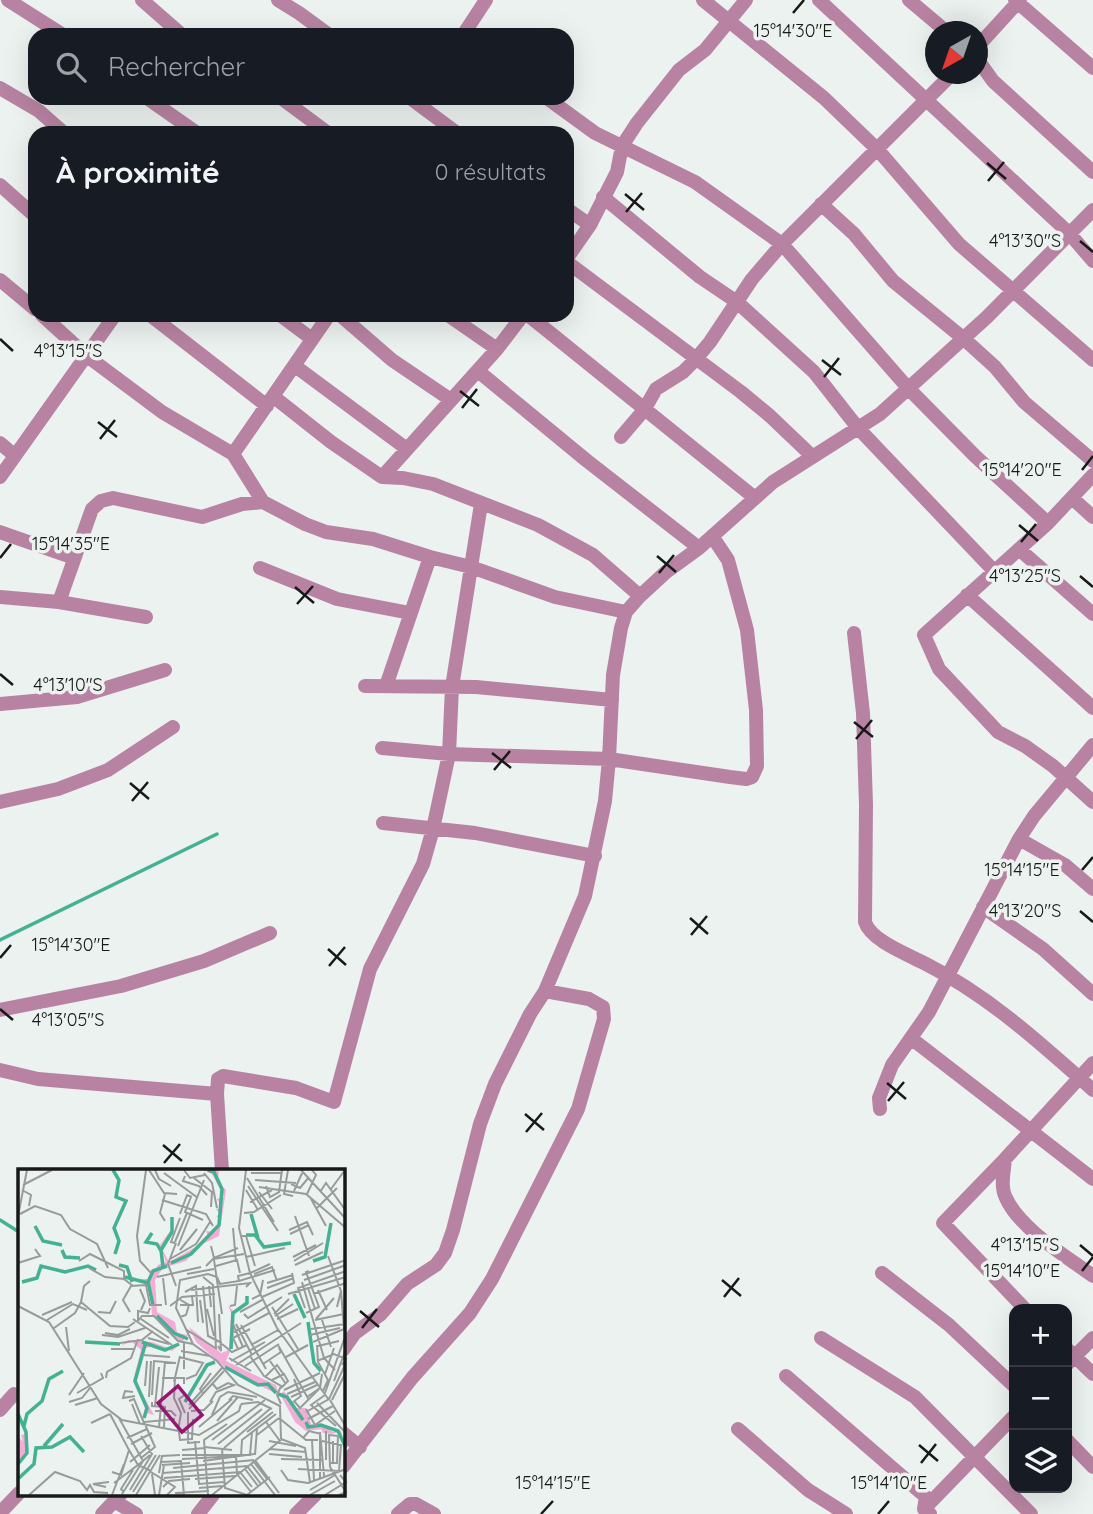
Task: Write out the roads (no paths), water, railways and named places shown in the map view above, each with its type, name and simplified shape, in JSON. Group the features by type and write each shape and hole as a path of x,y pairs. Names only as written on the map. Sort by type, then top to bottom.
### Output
{"street":[{"path":"8,0 52,28"},
{"path":"142,0 173,28"},
{"path":"278,0 319,28"},
{"path":"469,28 486,0"},
{"path":"704,0 824,98 878,149 959,244 1093,360"},
{"path":"574,249 590,225 617,172 622,146 679,70 705,50 746,0"},
{"path":"819,0 1069,233 1093,261"},
{"path":"909,0 934,21"},
{"path":"988,36 1018,1 1093,68"},
{"path":"988,74 1093,172"},
{"path":"621,437 644,410 656,389 684,372 695,360 752,278 782,244 942,84"},
{"path":"0,88 28,105"},
{"path":"29,105 56,126"},
{"path":"157,105 187,126"},
{"path":"290,105 319,126"},
{"path":"422,105 448,126"},
{"path":"557,105 595,133 695,182 782,244 908,388 975,456 1048,523"},
{"path":"0,186 28,210"},
{"path":"603,197 700,277 737,302 814,372 858,428 995,572"},
{"path":"821,204 854,234 893,281 963,338 995,367 1024,402 1093,461"},
{"path":"345,1347 355,1333 381,1314 407,1284 436,1265 445,1253 480,1124 495,1084 530,1014 545,991 585,896 605,801 617,645 626,612 666,572 699,548 755,498 812,456 880,414 1013,291 1093,210"},
{"path":"574,214 590,225"},
{"path":"574,265 770,416 812,456"},
{"path":"0,280 28,303"},
{"path":"49,322 87,356 162,412 233,454 263,502 305,524 326,532 373,539 471,567 545,594 626,612"},
{"path":"0,477 110,322"},
{"path":"160,322 382,477 433,484 538,525 593,555 640,596"},
{"path":"289,322 312,339"},
{"path":"233,454 324,322"},
{"path":"348,322 392,360 451,400"},
{"path":"458,322 497,349"},
{"path":"382,477 519,322"},
{"path":"534,322 755,498"},
{"path":"295,366 407,449"},
{"path":"478,371 699,548"},
{"path":"0,443 15,455"},
{"path":"1093,475 1048,523 924,635 939,668 998,732 1035,752 1093,802"},
{"path":"59,602 92,509 101,501 114,498 202,517 242,504 263,502"},
{"path":"1072,498 1093,517"},
{"path":"222,1169 217,1094 218,1079 223,1076 296,1088 334,1102 370,969 423,864 433,829 449,754 452,687 481,504"},
{"path":"0,532 74,558"},
{"path":"382,748 449,754 610,759 730,777 752,777 757,766 756,710 747,630 728,560 712,536"},
{"path":"1019,550 1093,614"},
{"path":"386,686 430,557"},
{"path":"260,568 337,599 410,614"},
{"path":"967,595 1093,708"},
{"path":"0,597 59,602 146,617"},
{"path":"854,633 863,713 867,928 876,936 950,976 1000,1010 1093,1090"},
{"path":"0,704 77,697 165,670"},
{"path":"365,686 476,687 612,700"},
{"path":"0,802 58,789 108,770 173,727"},
{"path":"880,1109 879,1098 892,1065 912,1039 950,976 1019,839 1034,816 1093,745"},
{"path":"383,823 475,833 595,856"},
{"path":"1019,839 1065,865 1093,889"},
{"path":"984,907 1043,949 1093,994"},
{"path":"0,1010 121,986 204,961 270,933"},
{"path":"345,1465 412,1378 470,1313 492,1279 578,1109 604,1019 603,1007 589,999 545,991"},
{"path":"912,1039 1093,1179"},
{"path":"1020,1304 943,1223 1093,1063"},
{"path":"0,1070 38,1079 217,1094"},
{"path":"1005,1159 1004,1196 1017,1215 1093,1276"},
{"path":"882,1273 949,1325 1009,1381"},
{"path":"821,1338 915,1397 1031,1514"},
{"path":"1072,1354 1093,1338"},
{"path":"1072,1358 1093,1374"},
{"path":"786,1376 926,1497 924,1512"},
{"path":"0,1410 14,1394"},
{"path":"924,1512 1009,1421"},
{"path":"738,1429 808,1490 846,1514"},
{"path":"345,1435 360,1447"},
{"path":"1072,1445 1093,1467"},
{"path":"0,1513 18,1494"},
{"path":"198,1514 212,1496"},
{"path":"296,1514 314,1496"},
{"path":"102,1514 117,1498 136,1514"},
{"path":"398,1514 410,1504 416,1504 435,1514"}],"waterway":[{"path":"0,940 217,834"},
{"path":"0,1220 18,1231"}]}
